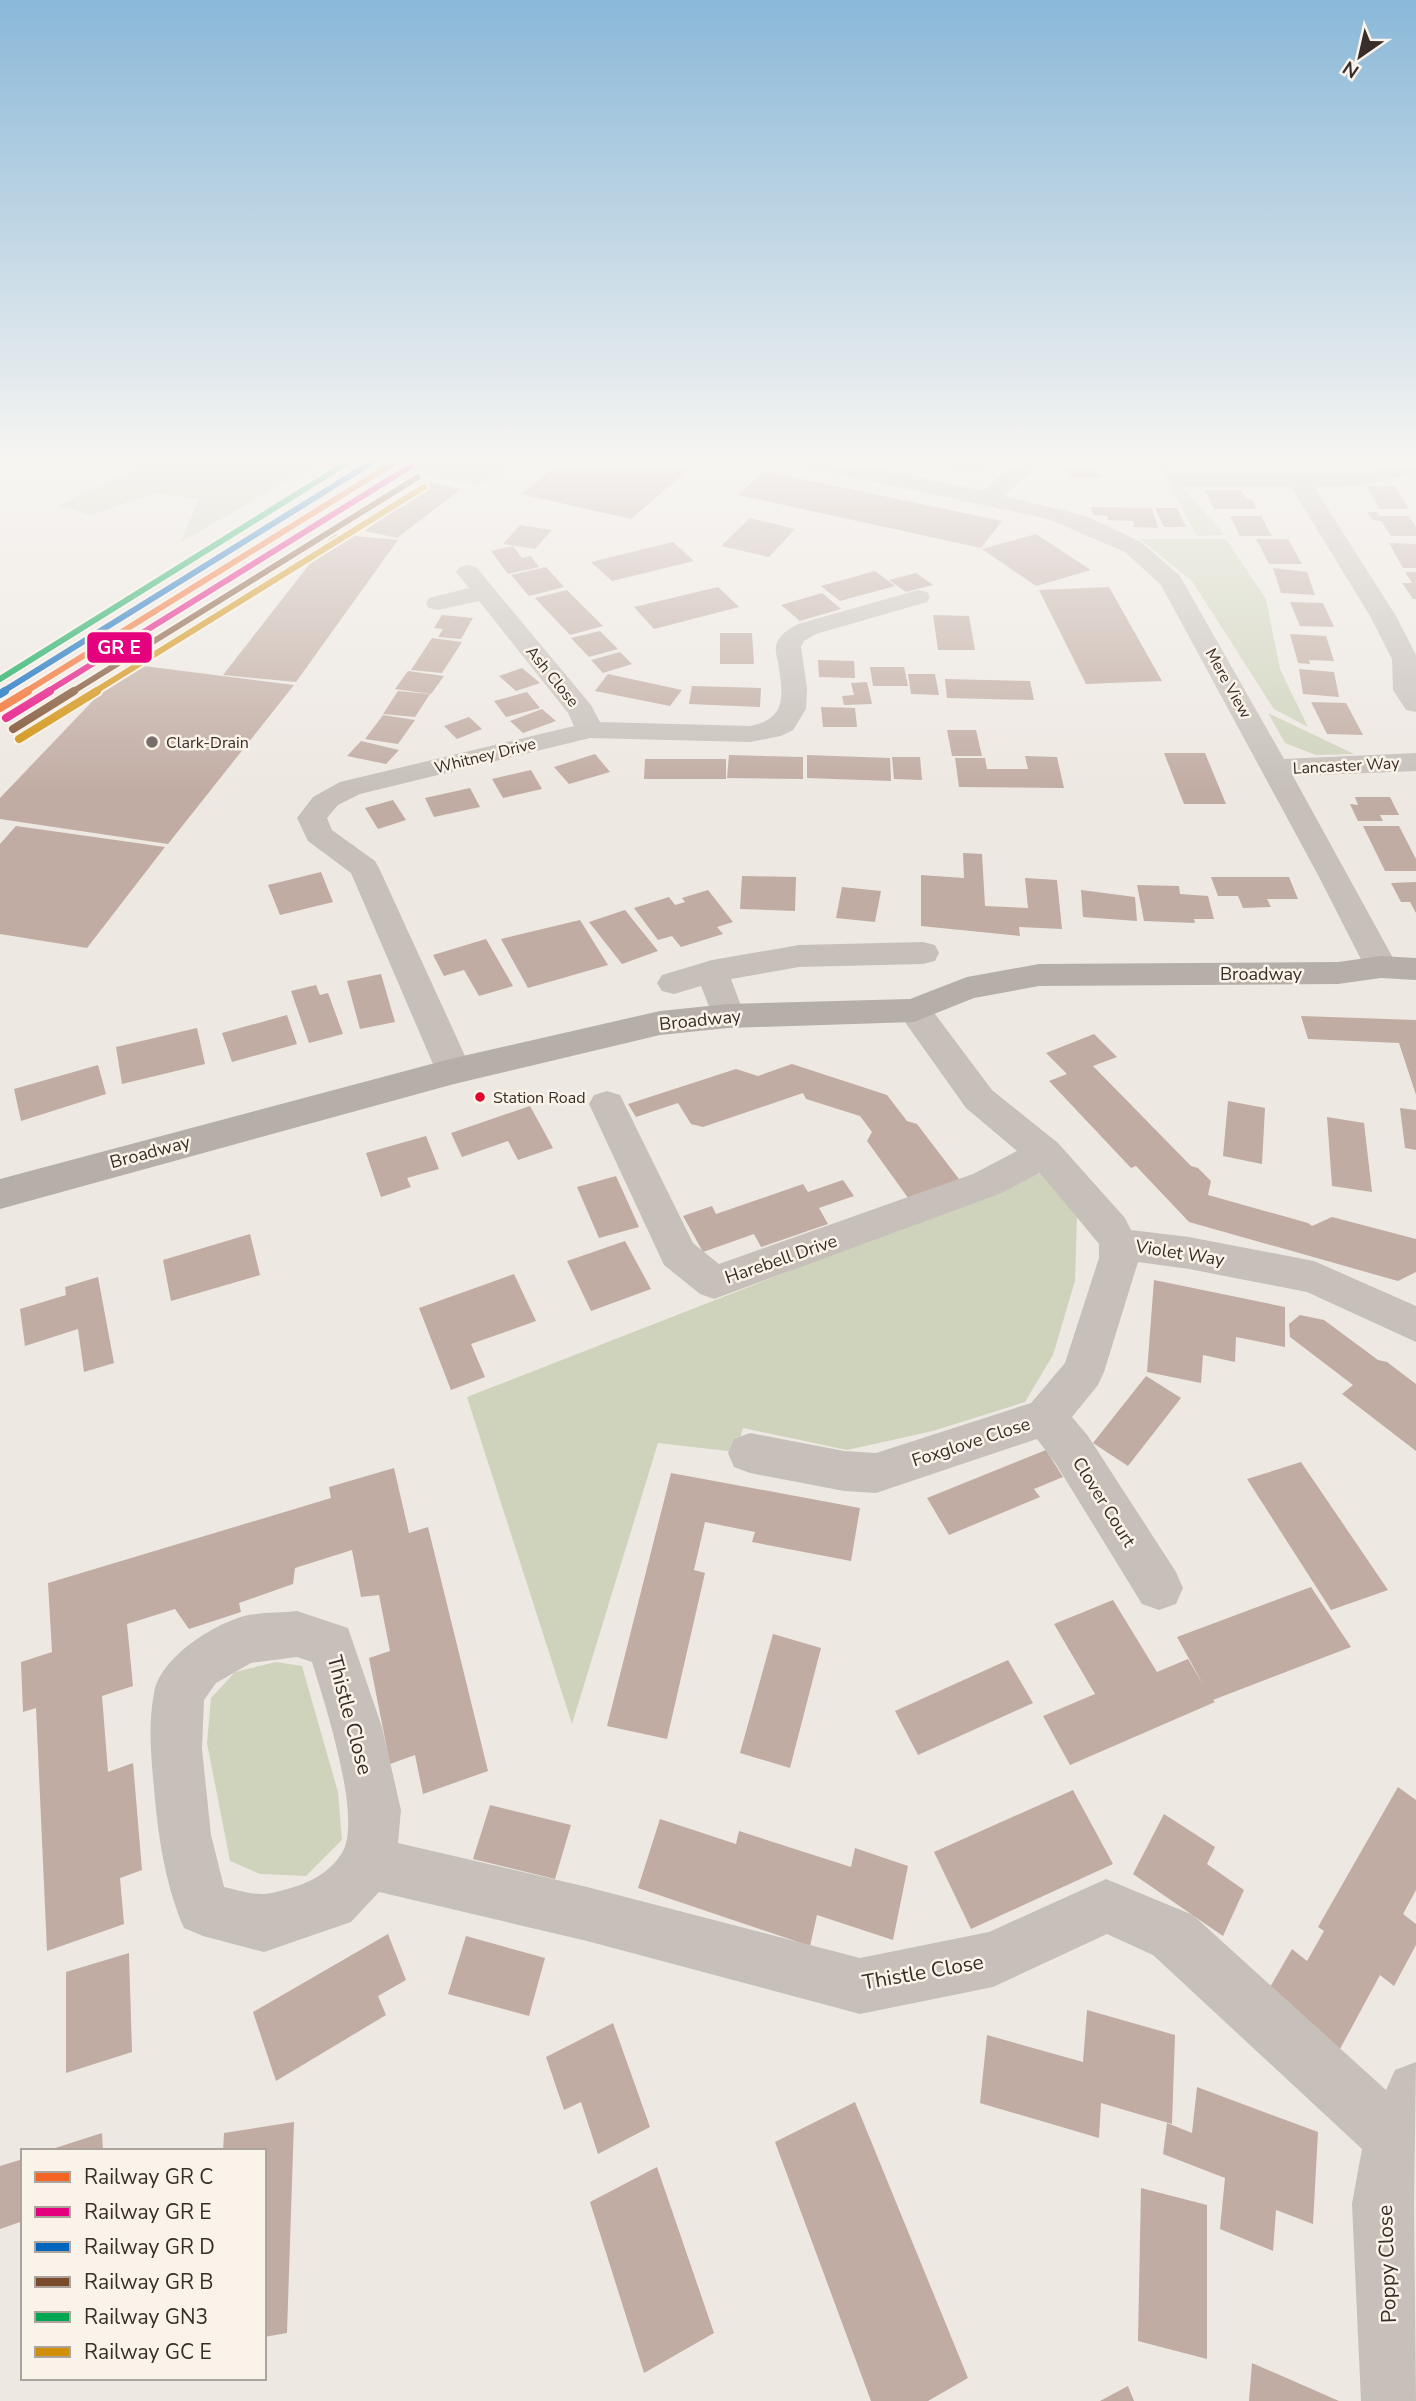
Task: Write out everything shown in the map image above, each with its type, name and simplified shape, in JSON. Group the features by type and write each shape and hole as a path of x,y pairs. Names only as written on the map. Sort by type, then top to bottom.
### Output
{"main road":[{"name":"Broadway","path":"0,1194 454,1071 660,1023 729,1016 914,1010 967,988 1040,975 1338,973 1381,967 1416,969"}],"street":[{"name":"Mere View","path":"1157,568 1171,581 1276,768 1381,967"},
{"path":"1353,568 1410,660 1406,690 1416,704"},
{"name":"Ash Close","path":"468,572 581,710 590,730"},
{"path":"438,603 485,592"},
{"name":"Whitney Drive","path":"454,1071 364,869 319,835 312,818 319,805 332,795 350,788 590,730 750,734 771,729 784,723 793,708 792,670 788,647 794,636 807,629 888,616 918,597"},
{"name":"Lancaster Way","path":"1276,768 1416,762"},
{"path":"674,982 712,971 799,956 923,953"},
{"path":"712,971 729,1016"},
{"name":"Violet Way","path":"914,1010 978,1099 1045,1153 1111,1229 1119,1244 1189,1253 1314,1277 1416,1325"},
{"name":"Harebell Drive","path":"607,1104 678,1254 713,1283 775,1263 986,1184 1045,1153"},
{"name":"Foxglove Close","path":"750,1453 844,1471 876,1472 1046,1418 1083,1372 1119,1258 1119,1244"},
{"name":"Clover Court","path":"1046,1418 1072,1450 1159,1588"},
{"name":"Thistle Close","path":"297,1634 331,1645 357,1727 374,1810 369,1863 332,1903 264,1924 203,1909 184,1835 176,1749 179,1691 198,1666 244,1640 297,1634"},
{"name":"Thistle Close","path":"369,1863 587,1914 860,1986 993,1959 1106,1906 1173,1935 1405,2115"},
{"name":"Poppy Close","path":"1394,2401 1383,2204 1405,2115"}],"green space":[{"path":"1176,568 1245,568 1266,599 1280,669 1308,727 1274,709 1192,581"},
{"path":"1268,713 1354,754 1316,755 1285,743"},
{"path":"1046,1171 1077,1216 1075,1281 1053,1355 1025,1402 933,1431 847,1450 743,1428 736,1452 658,1443 572,1724 467,1397"},
{"path":"276,1662 302,1666 338,1792 342,1840 306,1876 260,1874 230,1861 207,1743 211,1698 235,1672"}],"building":[{"path":"306,568 378,568 296,682 223,675"},
{"path":"504,568 534,568 508,574"},
{"path":"547,568 564,587 529,596 511,575"},
{"path":"598,568 665,568 612,581"},
{"path":"1010,568 1091,570 1036,586"},
{"path":"1273,568 1307,572 1315,595 1281,593"},
{"path":"875,571 895,586 840,601 821,586"},
{"path":"1405,572 1416,572 1416,599 1413,599 1402,583 1412,583"},
{"path":"916,573 933,585 906,592 889,580"},
{"path":"718,587 739,607 654,629 634,607"},
{"path":"1109,587 1162,681 1086,684 1039,590"},
{"path":"567,590 603,626 570,635 535,598"},
{"path":"822,593 841,609 800,621 781,605"},
{"path":"1290,602 1323,603 1334,627 1300,626"},
{"path":"442,615 473,618 461,639 438,637 443,629 434,628"},
{"path":"933,615 969,616 975,650 938,650"},
{"path":"600,631 618,649 589,657 571,638"},
{"path":"720,633 752,633 754,664 720,664"},
{"path":"1290,634 1326,636 1334,661 1309,660 1310,664 1298,663"},
{"path":"432,638 462,642 442,673 411,670"},
{"path":"620,652 632,664 603,673 591,660"},
{"path":"818,660 854,661 855,678 819,677"},
{"name":"Clark-Drain","path":"128,664 294,685 168,844 0,819 0,798"},
{"path":"870,667 904,667 908,686 873,686"},
{"path":"522,668 540,683 516,691 499,676"},
{"path":"1299,669 1334,672 1339,697 1303,694"},
{"path":"408,671 444,676 431,694 395,689"},
{"path":"608,674 682,690 670,706 595,691"},
{"path":"908,674 935,674 939,695 911,694"},
{"path":"945,679 1030,681 1034,700 947,698"},
{"path":"867,682 872,704 844,705 842,696 854,695 851,683"},
{"path":"692,686 761,688 760,707 689,704"},
{"path":"398,691 430,694 415,717 383,714"},
{"path":"527,692 540,708 506,717 494,701"},
{"path":"1311,702 1346,703 1363,735 1327,734"},
{"path":"821,707 855,708 857,727 823,727"},
{"path":"542,709 556,721 523,733 510,721"},
{"path":"383,715 415,720 398,744 365,739"},
{"path":"469,717 482,729 457,739 444,726"},
{"path":"947,730 976,730 982,756 952,756"},
{"path":"361,741 399,750 386,764 347,756"},
{"path":"1164,753 1205,753 1226,804 1184,804"},
{"path":"595,754 610,772 569,784 554,767"},
{"path":"729,755 803,757 803,779 727,778"},
{"path":"807,755 890,758 891,781 807,778"},
{"path":"1025,756 1057,757 1064,788 959,787 955,758 985,758 987,769 1028,769"},
{"path":"892,757 920,757 922,780 894,779"},
{"path":"645,759 726,759 726,779 644,779"},
{"path":"531,770 542,789 503,798 492,779"},
{"path":"470,788 480,807 434,817 425,798"},
{"path":"1355,797 1390,797 1399,815 1380,815 1383,821 1358,821 1350,804 1358,805"},
{"path":"393,800 406,820 378,829 365,808"},
{"path":"16,826 165,847 87,948 0,934 0,844"},
{"path":"1363,826 1399,826 1416,859 1416,871 1385,871"},
{"path":"963,853 982,854 985,906 1028,908 1025,878 1057,880 1062,929 1019,927 1020,936 921,926 921,875 964,878"},
{"path":"321,872 333,902 280,915 268,885"},
{"path":"742,876 796,877 795,911 740,909"},
{"path":"1211,877 1289,877 1298,899 1267,899 1271,907 1243,908 1238,896 1218,896"},
{"path":"1416,882 1416,913 1410,902 1401,902 1391,883"},
{"path":"1137,885 1179,886 1180,894 1208,896 1214,919 1194,919 1195,923 1144,921"},
{"path":"842,887 881,891 875,922 836,918"},
{"path":"708,890 733,922 717,927 723,934 681,947 672,936 658,940 634,908 669,897 675,905 685,902 682,898"},
{"path":"1081,890 1135,897 1137,921 1083,917"},
{"path":"625,910 658,951 622,964 589,922"},
{"path":"580,920 608,965 528,988 501,939"},
{"path":"486,939 513,986 479,996 464,970 444,976 433,955"},
{"path":"381,974 395,1022 360,1029 347,981"},
{"path":"316,985 320,995 328,993 343,1034 309,1043 291,991"},
{"path":"287,1015 297,1044 232,1062 222,1033"},
{"path":"1301,1016 1416,1020 1416,1095 1399,1043 1308,1039"},
{"path":"197,1028 205,1064 122,1084 116,1047"},
{"path":"1094,1034 1117,1057 1093,1066 1191,1166 1198,1168 1211,1181 1208,1195 1312,1226 1332,1217 1416,1239 1416,1272 1398,1281 1189,1222 1136,1166 1131,1168 1049,1081 1067,1074 1046,1053"},
{"path":"792,1064 887,1095 907,1121 917,1124 962,1183 911,1202 867,1141 872,1132 860,1116 806,1099 803,1093 703,1127 691,1124 678,1103 636,1117 628,1104 736,1069 758,1076"},
{"path":"98,1065 106,1094 21,1121 14,1089"},
{"path":"1228,1101 1265,1108 1262,1164 1223,1156"},
{"path":"530,1106 553,1148 518,1160 508,1141 462,1157 451,1133"},
{"path":"1400,1108 1416,1110 1416,1150 1405,1148"},
{"path":"1327,1117 1364,1123 1372,1192 1332,1186"},
{"path":"426,1136 439,1169 407,1178 411,1187 381,1197 366,1153"},
{"path":"616,1176 639,1227 599,1238 577,1187"},
{"path":"843,1180 854,1196 819,1208 828,1224 761,1247 754,1234 703,1252 683,1216 712,1206 716,1214 803,1184 808,1192"},
{"path":"250,1234 260,1275 171,1301 163,1260"},
{"path":"625,1241 651,1289 591,1311 567,1261"},
{"path":"514,1274 536,1321 471,1344 485,1377 451,1390 419,1308"},
{"path":"98,1277 114,1363 84,1372 78,1329 25,1346 20,1309 66,1295 65,1287"},
{"path":"1154,1280 1285,1307 1285,1347 1236,1337 1235,1362 1203,1355 1201,1383 1147,1372"},
{"path":"1300,1315 1324,1320 1416,1384 1416,1451 1342,1394 1353,1385 1290,1337 1289,1324"},
{"path":"1146,1376 1181,1398 1128,1466 1093,1443"},
{"path":"1046,1450 1063,1477 1034,1489 1040,1497 949,1535 927,1498"},
{"path":"1301,1462 1388,1590 1331,1610 1247,1479"},
{"path":"394,1468 409,1533 428,1527 488,1771 423,1794 415,1755 390,1764 369,1658 390,1651 379,1595 361,1597 352,1550 295,1568 293,1584 239,1603 241,1612 189,1629 175,1609 127,1624 133,1686 102,1696 108,1772 133,1763 142,1870 120,1878 124,1924 47,1951 36,1708 23,1712 21,1662 52,1652 48,1583 331,1498 329,1487"},
{"path":"671,1473 860,1508 851,1561 752,1542 755,1532 705,1522 694,1570 705,1573 667,1739 607,1726"},
{"path":"1311,1587 1351,1647 1213,1700 1215,1702 1070,1765 1043,1716 1095,1694 1054,1624 1113,1600 1157,1672 1188,1659 1204,1686 1177,1637"},
{"path":"773,1634 821,1648 790,1768 740,1753"},
{"path":"1008,1660 1033,1703 918,1755 895,1711"},
{"path":"1398,1787 1416,1800 1416,1890 1403,1914 1416,1924 1416,1945 1394,1986 1380,1975 1340,2049 1269,1989 1292,1949 1307,1961 1324,1931 1318,1927"},
{"path":"1073,1790 1113,1864 971,1929 934,1852"},
{"path":"490,1805 571,1825 555,1879 473,1859"},
{"path":"1164,1814 1215,1847 1207,1864 1244,1890 1223,1936 1133,1874"},
{"path":"660,1819 736,1844 739,1831 851,1867 855,1848 908,1866 893,1940 817,1915 810,1946 638,1888"},
{"path":"388,1934 406,1980 378,1996 386,2015 276,2081 253,2012"},
{"path":"466,1936 545,1958 529,2016 448,1994"},
{"path":"129,1953 132,2052 66,2073 66,1972"},
{"path":"1087,2010 1175,2035 1172,2124 1101,2103 1099,2138 980,2103 987,2035 1083,2062"},
{"path":"613,2023 650,2127 598,2154 581,2102 564,2110 546,2057"},
{"path":"1197,2087 1318,2132 1313,2224 1276,2210 1273,2251 1220,2229 1225,2178 1163,2154 1167,2123 1192,2133"},
{"path":"855,2102 968,2378 928,2401 871,2401 775,2142"},
{"path":"294,2122 287,2333 266,2337 266,2149 223,2149 224,2133"},
{"path":"102,2133 103,2149 52,2149"},
{"path":"21,2160 21,2222 0,2229 0,2166"},
{"path":"657,2167 714,2333 644,2373 590,2202"},
{"path":"1141,2188 1207,2205 1207,2359 1138,2341"},
{"path":"1252,2363 1339,2401 1249,2401"},
{"path":"1128,2386 1134,2401 1100,2401"}],"transit line":[{"path":"0,694 202,568"},
{"path":"0,708 225,568"},
{"path":"6,718 247,568"},
{"path":"13,729 272,568"},
{"path":"19,739 294,568"}],"rail line":[{"name":"GN3","path":"0,679 178,568"}],"place":[{"name":"Clark-Drain","path":"152,742"},
{"name":"Station Road","path":"480,1097"}]}
